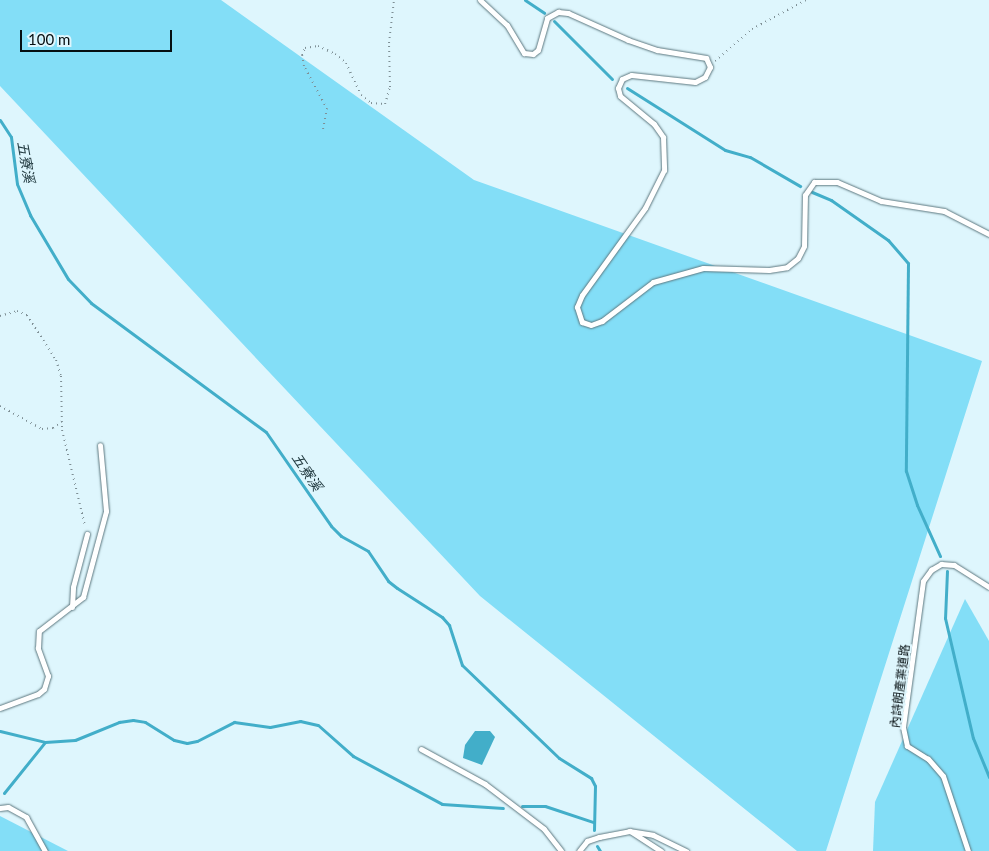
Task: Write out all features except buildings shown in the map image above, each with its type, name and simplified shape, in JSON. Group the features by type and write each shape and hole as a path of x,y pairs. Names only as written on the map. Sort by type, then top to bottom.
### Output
{"lane":[{"path":"480,0 508,25 524,53 533,54 538,50 547,18 558,12 568,12 628,40 706,58 710,68 705,77 695,82 631,75 622,79 618,88 620,96 654,124 663,137 664,170 645,208 582,295 577,307 582,322 591,325 602,321 653,282 703,268 769,270 788,266 798,258 804,246 805,195 814,182 837,182 881,201 944,211 989,234"},
{"path":"0,708 38,694 44,689 48,676 37,636 45,626 83,597 106,511 100,446"},
{"path":"72,607 73,587 87,534"},
{"name":"內詩朗產業道路","path":"968,851 943,776 928,759 907,746 904,726 923,582 931,570 941,564 954,565 989,587"},
{"path":"421,749 485,784 508,805 544,829 561,851"},
{"path":"0,806 14,809 26,817 45,851"},
{"path":"579,851 587,841 599,836 629,831 653,836 686,851"},
{"path":"629,831 661,851"}],"path":[{"path":"323,129 328,109 304,66 302,55 305,48 318,46 335,54 346,64 361,95 371,103 385,104 390,87 388,43 394,0"},
{"path":"710,68 752,29 806,0"},
{"path":"0,316 17,311 27,316 44,338 61,376 62,421 87,534"},
{"path":"0,406 42,429 53,428 62,421"}],"shaded area":[{"path":"0,0 221,0 474,180 982,361 826,851 797,851 480,596 0,86"},
{"path":"965,599 989,641 989,851 873,851 875,802"},
{"path":"475,731 490,731 495,737 482,765 463,758 465,745"},
{"path":"0,816 68,851 0,851"}],"waterway":[{"path":"525,0 544,13"},
{"path":"554,21 612,79"},
{"path":"627,88 725,150 750,157 800,186"},
{"name":"五寮溪","path":"0,120 11,137 17,184 30,215 68,279 91,303 266,432 331,526 341,536 368,551 388,581 442,617 449,625 462,665 559,758 591,778 595,786 594,830"},
{"path":"812,192 831,200 888,240 908,263 906,471 917,505 940,556"},
{"path":"947,571 945,618 973,738 989,777"},
{"path":"4,793 45,742 75,740 119,722 133,720 145,722 174,740 187,743 197,741 234,722 270,727 300,721 318,725 353,756 442,804 503,808"},
{"path":"0,731 45,742"},
{"path":"522,806 545,806 593,822"},
{"name":"五寮溪","path":"597,846 600,851"}]}
